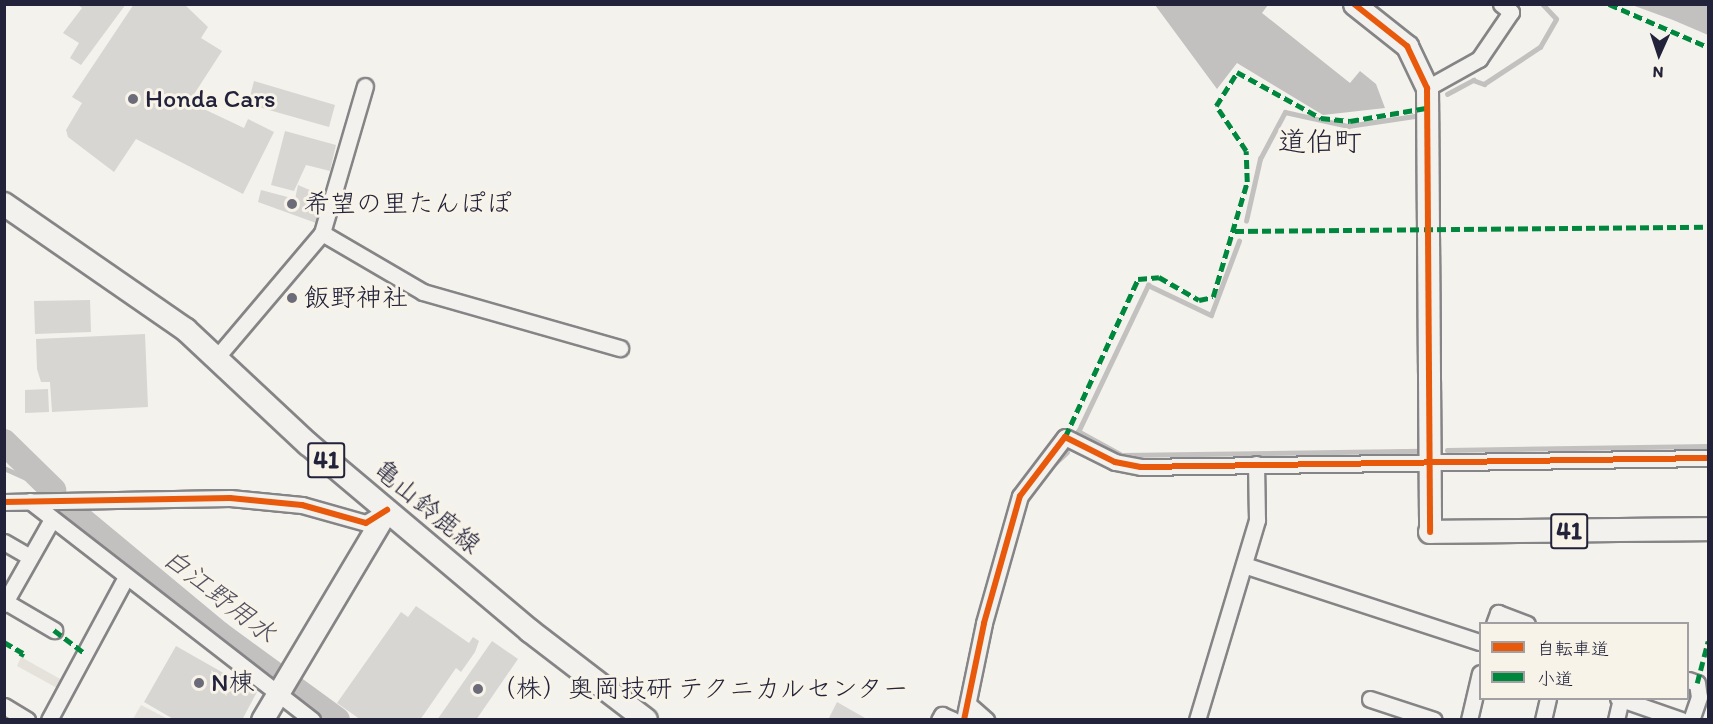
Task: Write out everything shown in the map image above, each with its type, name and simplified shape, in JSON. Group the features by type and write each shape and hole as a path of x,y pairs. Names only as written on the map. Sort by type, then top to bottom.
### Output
{"main road":[{"name":"亀山鈴鹿線","path":"4,204 146,299 217,357 387,510 646,720"},
{"name":"41","path":"1430,532 1708,529"}],"street":[{"path":"1354,4 1407,46 1427,88 1430,532"},
{"path":"1427,88 1479,59 1508,7"},
{"path":"217,357 322,233 365,86"},
{"path":"322,233 423,292 620,348"},
{"path":"986,720 967,712 984,623 1020,496 1065,437 1126,466 1708,458"},
{"path":"1197,720 1257,520 1256,464"},
{"path":"4,502 275,500 366,523 387,510"},
{"path":"30,501 126,577 281,686 312,720"},
{"path":"262,720 387,510"},
{"path":"52,519 5,603 54,630"},
{"path":"4,542 30,557"},
{"path":"1244,565 1479,642"},
{"path":"49,720 126,577"},
{"path":"1495,622 1498,613 1522,622"},
{"path":"1469,720 1479,677"},
{"path":"1689,680 1697,683 1704,699 1691,720"},
{"path":"1370,699 1434,720"},
{"path":"1543,720 1548,700"},
{"path":"1616,720 1619,700"},
{"path":"1622,700 1681,720"},
{"path":"4,706 27,720"},
{"path":"939,720 942,715 953,720"}],"shaded area":[{"path":"1155,5 1268,5 1262,13 1350,83 1360,71 1376,84 1385,108 1323,115 1237,63 1217,89"},
{"path":"1632,5 1708,5 1708,35 1673,20"},
{"path":"21,657 62,680 57,688 17,666"},
{"path":"141,705 168,719 133,719"}],"building":[{"path":"77,4 126,4 81,65 70,58 79,43 63,33 82,8"},
{"name":"Honda Cars","path":"134,4 184,4 208,27 201,38 222,51 189,102 244,128 248,119 274,132 243,194 136,139 114,172 68,137 66,130 82,103 72,97"},
{"path":"254,81 335,105 329,127 248,104"},
{"path":"285,131 336,145 330,171 306,165 294,191 271,185"},
{"name":"希望の里たんぽぽ","path":"298,185 324,196 316,223 258,202 261,190 295,199"},
{"path":"90,300 91,332 35,334 34,301"},
{"path":"145,334 148,407 52,412 50,382 41,382 37,369 36,339"},
{"path":"48,389 49,412 25,413 25,390"},
{"path":"416,606 469,643 473,637 479,641 475,652 461,672 456,668 420,720 361,720 337,703 401,612 408,617"},
{"name":"（株）奥岡技研 テクニカルセンター","path":"492,641 518,659 476,720 437,720"},
{"name":"N棟","path":"176,646 257,692 242,720 175,720 144,702"},
{"path":"837,702 865,718 864,720 828,720"}],"waterway":[{"path":"1447,94 1473,80 1484,84 1540,47 1556,19 1542,4"},
{"path":"1246,221 1260,159 1285,112 1348,126 1414,116"},
{"path":"1078,432 1148,285 1211,315 1239,241"},
{"path":"1078,431 1122,455 1422,451"},
{"name":"白江野用水","path":"4,442 53,490"},
{"path":"1447,450 1708,446"},
{"path":"1050,468 1067,452"},
{"path":"4,468 53,490"},
{"name":"白江野用水","path":"72,512 219,634 337,720"}],"marked path":[{"path":"1609,4 1708,47"},
{"path":"1065,437 1138,279 1159,277 1199,300 1213,297 1247,182 1246,151 1216,106 1237,72 1321,118 1350,121 1426,108"},
{"path":"1235,231 1708,227"},
{"path":"54,630 85,653"},
{"path":"1697,683 1708,641"},
{"path":"4,642 23,653 21,657"}],"cycle path":[{"path":"1354,4 1407,46 1427,88 1430,532"},
{"path":"964,720 984,623 1020,496 1065,437 1115,462 1141,467 1708,458"},
{"path":"4,502 230,498 302,505 366,523 387,510"}],"place":[{"name":"Honda Cars","path":"133,99"},
{"name":"希望の里たんぽぽ","path":"292,204"},
{"name":"飯野神社","path":"292,298"},
{"name":"N棟","path":"199,683"},
{"name":"（株）奥岡技研 テクニカルセンター","path":"478,689"}],"district":[{"name":"道伯町","path":"1320,141"}]}
